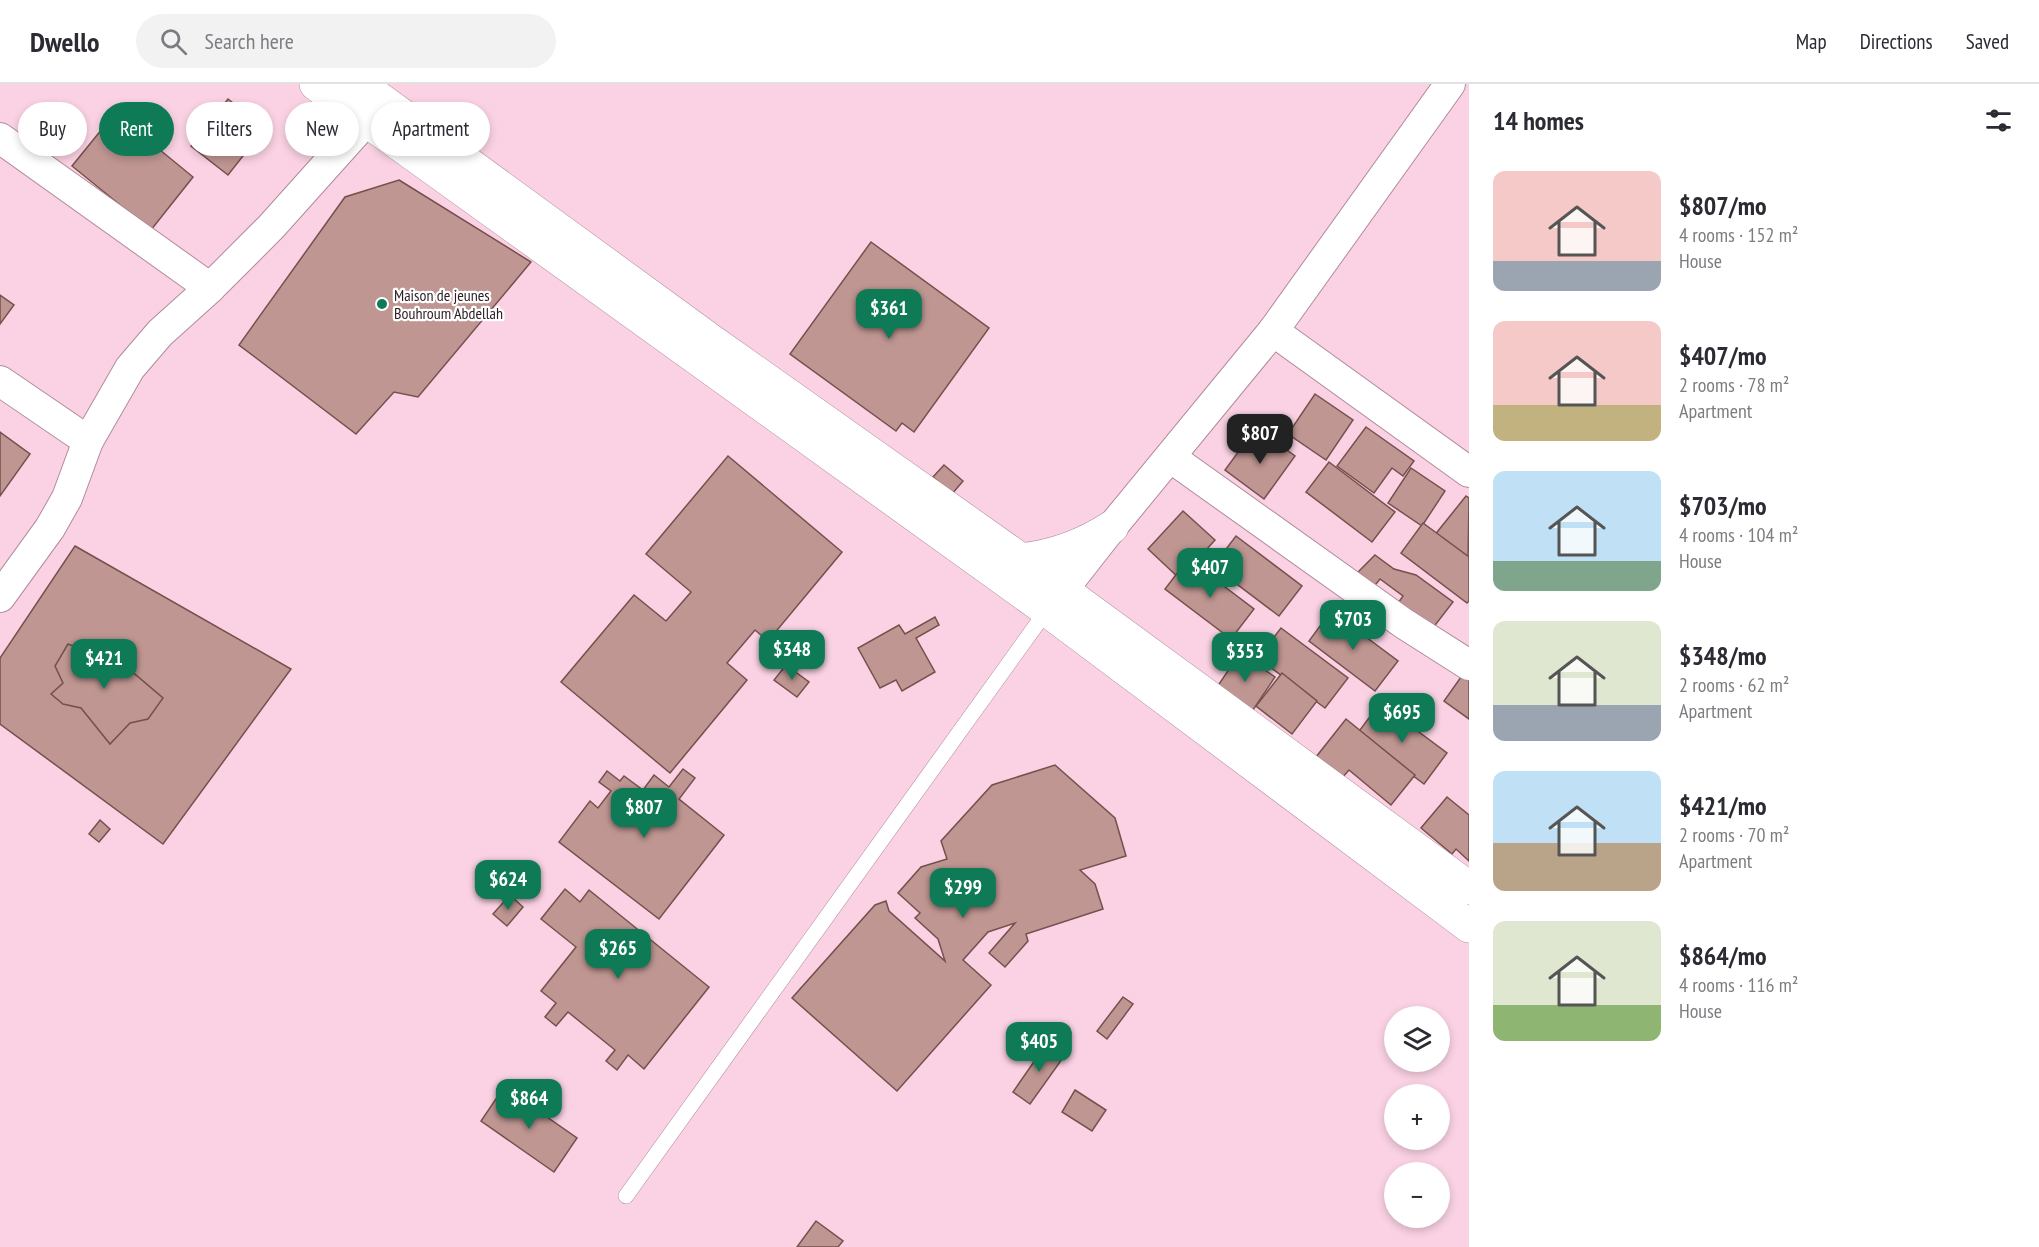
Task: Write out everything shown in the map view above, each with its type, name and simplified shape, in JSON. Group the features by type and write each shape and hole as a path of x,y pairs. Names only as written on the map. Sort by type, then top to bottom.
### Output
{"main road":[{"path":"316,84 1469,888"},
{"path":"359,84 710,340 1021,560 1054,600 1469,926"},
{"path":"1021,560 1059,554 1078,547 1112,527"}],"street":[{"path":"1054,600 1273,330 1450,84"},
{"path":"0,597 50,528 67,498 88,441 130,368 160,333 210,288 271,227 366,121"},
{"path":"0,138 210,288"},
{"path":"1273,330 1469,472"},
{"path":"0,381 88,441"},
{"path":"1170,457 1403,623 1469,665"}],"lane":[{"path":"626,1196 1054,600"}],"building":[{"path":"99,133 99,156 167,156 193,177 151,230 72,166 80,156 87,156 87,148"},
{"path":"204,156 243,156 228,175"},
{"name":"Maison de jeunes Bouhroum Abdellah","path":"399,180 531,262 418,397 394,392 356,434 239,345 345,197"},
{"path":"871,242 989,328 914,432 902,423 896,431 790,354"},
{"path":"0,295 14,305 0,324"},
{"path":"1315,394 1353,420 1326,460 1288,434"},
{"path":"1366,427 1414,461 1403,476 1392,468 1374,493 1337,466"},
{"path":"0,432 30,454 0,496"},
{"path":"1265,434 1295,456 1264,499 1225,470 1247,440 1256,447"},
{"path":"728,456 842,552 768,641 755,630 727,663 747,680 670,773 561,682 634,595 666,621 691,592 646,554"},
{"path":"1329,462 1395,512 1372,542 1306,492"},
{"path":"944,465 963,481 952,494 933,477"},
{"path":"1411,468 1445,491 1422,526 1388,503"},
{"path":"1466,496 1469,498 1468,564 1434,536"},
{"path":"1183,511 1215,540 1180,579 1148,549"},
{"path":"1423,523 1469,557 1469,601 1467,603 1401,553"},
{"path":"1236,536 1302,586 1279,616 1213,566"},
{"path":"75,546 291,669 163,844 0,724 0,658"},
{"path":"1375,555 1394,569 1416,575 1453,602 1429,633 1394,609 1403,596 1380,579 1372,589 1353,577"},
{"path":"1188,559 1254,609 1231,639 1165,589"},
{"path":"1331,611 1398,661 1375,691 1309,641"},
{"path":"935,617 939,625 916,638 935,672 902,691 896,680 880,688 858,648 899,625 905,634"},
{"path":"1281,628 1348,678 1325,708 1258,658"},
{"path":"91,642 104,648 163,698 148,719 130,723 110,744 81,708 63,704 51,694 63,683 55,666 68,644 83,650"},
{"path":"1240,653 1275,677 1251,713 1215,690"},
{"path":"786,665 809,682 797,697 774,680"},
{"path":"1466,670 1469,672 1469,719 1444,701"},
{"path":"1282,673 1317,701 1292,734 1256,706"},
{"path":"1380,703 1447,753 1424,784 1357,734"},
{"path":"1346,719 1415,775 1391,805 1349,770 1342,778 1316,757"},
{"path":"1055,765 1115,818 1126,856 1080,870 1095,884 1103,909 1026,934 1028,941 1005,967 989,953 1015,923 988,932 963,960 991,985 897,1091 792,998 875,905 886,901 889,911 945,961 938,939 915,918 920,913 898,893 921,867 947,859 941,841 992,785"},
{"path":"683,769 695,778 679,799 724,835 659,919 559,842 590,801 598,808 611,791 599,782 607,771 620,781 624,776 643,790 654,775 669,787"},
{"path":"1447,797 1469,815 1469,861 1456,849 1452,854 1421,828"},
{"path":"100,820 110,829 99,842 89,834"},
{"path":"565,889 580,902 589,890 709,987 644,1069 628,1055 617,1070 606,1061 615,1050 568,1012 556,1026 545,1017 556,1003 541,991 576,947 541,919"},
{"path":"510,895 523,907 507,926 493,914"},
{"path":"1123,997 1133,1004 1107,1039 1097,1031"},
{"path":"1047,1043 1065,1055 1030,1104 1013,1092"},
{"path":"504,1087 577,1138 554,1172 481,1121"},
{"path":"1075,1090 1106,1110 1092,1131 1062,1112"},
{"path":"816,1221 843,1241 838,1247 797,1247"}],"place":[{"name":"Maison de jeunes Bouhroum Abdellah","path":"382,304"}]}
